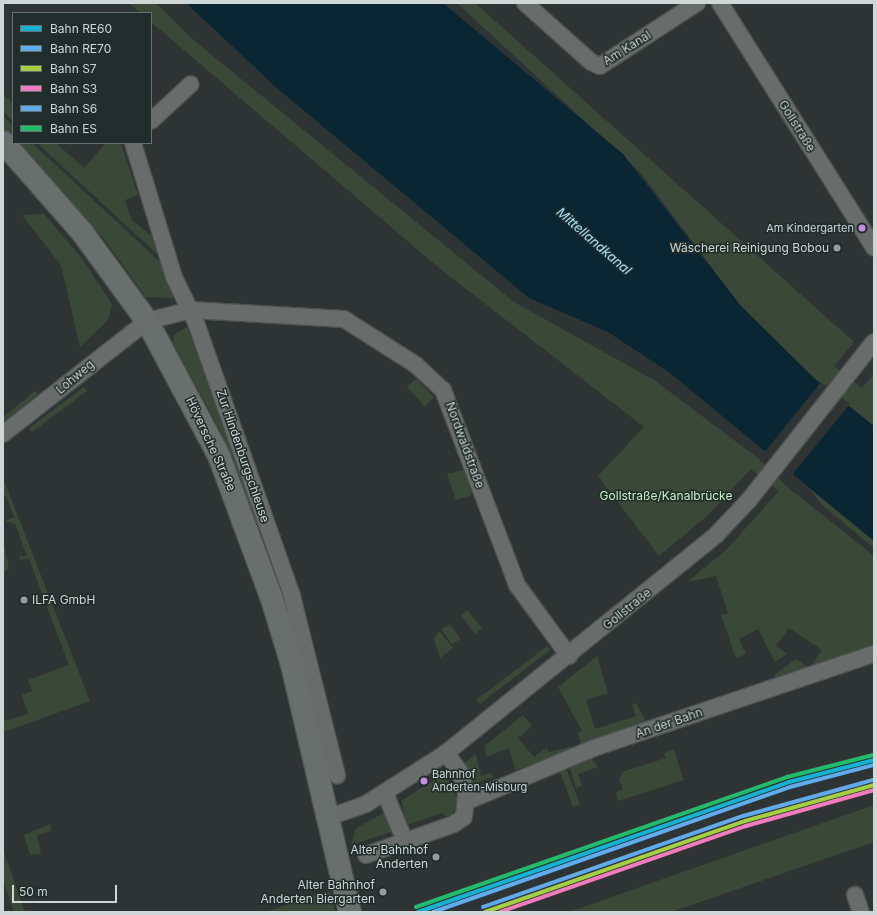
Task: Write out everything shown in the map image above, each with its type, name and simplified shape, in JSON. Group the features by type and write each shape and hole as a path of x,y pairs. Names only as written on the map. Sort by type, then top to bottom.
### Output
{"main road":[{"name":"Höversche Straße","path":"3,142 82,232 147,321 213,443 248,529 292,665 324,794 350,912"}],"street":[{"name":"Am Kanal","path":"525,3 591,62 600,66 697,3"},
{"name":"Gollstraße","path":"720,3 874,248"},
{"path":"152,120 191,84"},
{"name":"Zur Hindenburgschleuse","path":"133,144 174,277 191,310 299,615 337,775"},
{"name":"Nordwaldstraße","path":"147,321 191,310 344,319 430,376 450,401 517,585 569,656"},
{"name":"Lohweg","path":"3,434 147,321"},
{"name":"Gollstraße","path":"329,816 352,810 385,793 446,753 569,656 717,534 765,480 872,349"},
{"name":"An der Bahn","path":"468,801 594,748 874,654"},
{"path":"366,855 454,824 464,817 468,801 460,772 446,753"},
{"path":"385,793 405,841"},
{"path":"855,895 861,912"}],"green space":[{"name":"Gollstraße/Kanalbrücke","path":"129,3 156,3 191,38 514,302 654,380 759,459 785,485 874,556 874,651 777,684 774,675 796,659 809,668 822,650 789,628 776,646 787,654 775,662 758,629 739,639 746,654 736,658 721,615 728,613 716,576 687,582 726,550 779,491 751,469 707,516 659,556 598,476 644,427 438,267 152,23 152,12 139,12"},
{"path":"457,3 475,3 854,342 834,366 862,388 874,374 874,426 815,379 740,305 641,173"},
{"path":"3,94 12,102 12,120 3,111"},
{"path":"3,116 12,125 12,139 3,129"},
{"path":"17,144 33,144 159,261 174,298 146,297 104,239"},
{"path":"38,144 57,144 84,168 105,144 121,144 138,195 125,200 129,213 132,220 152,236 157,254"},
{"path":"44,214 81,257 112,304 108,320 80,347 61,265 22,215"},
{"path":"187,327 291,609 332,779 247,496 220,430 173,343 174,335"},
{"path":"416,379 434,397 425,407 407,387"},
{"path":"84,387 87,391 32,432 29,428"},
{"path":"35,391 38,394 3,422 3,417"},
{"path":"464,470 472,495 456,500 447,474"},
{"path":"3,478 90,701 4,732 4,721 28,714 22,695 32,691 28,680 69,665 29,559 20,560 19,556 27,556 15,524 5,521 14,517 6,496 3,497"},
{"path":"809,488 874,541 874,548 822,505"},
{"path":"3,538 9,569 3,573"},
{"path":"467,610 482,628 475,634 461,615"},
{"path":"450,625 461,639 452,644 441,629"},
{"path":"439,631 453,648 440,658 434,639"},
{"path":"547,646 550,650 480,704 476,700"},
{"path":"597,656 608,693 586,700 595,729 636,716 632,705 636,703 648,725 515,770 509,748 486,757 485,746 523,715 532,726 518,738 534,757 546,748 549,752 581,744 578,733 582,731 558,687"},
{"path":"674,750 684,780 618,801 616,792 623,790 619,779 622,772 666,758 664,753"},
{"path":"476,754 481,776 491,773 494,777 480,781 474,788 465,762"},
{"path":"590,756 598,767 578,774 582,786 576,788 569,765"},
{"path":"565,766 580,804 573,807 559,769"},
{"path":"445,773 458,800 453,813 449,818 442,813 407,825 401,801"},
{"path":"874,805 874,842 671,912 569,912"},
{"path":"384,813 391,832 351,845 356,828"},
{"path":"50,824 51,831 37,836 41,854 30,855 24,835"},
{"path":"3,851 25,912 14,912 3,880"},
{"path":"323,892 331,892 335,912 266,912"}],"water":[{"name":"Mittellandkanal","path":"186,3 443,3 623,154 740,305 815,379 874,426 874,541 670,373 608,332 529,298 278,89"}],"pier":[{"path":"821,382 850,404 791,476 763,454"}],"rail line":[{"name":"ES","path":"416,907 787,777 873,755"},
{"name":"RE60","path":"418,912 789,782 874,760"},
{"name":"RE70","path":"433,912 790,787 874,765"},
{"name":"S6","path":"483,907 743,816 873,780"},
{"name":"S7","path":"485,912 745,821 874,785"},
{"name":"S3","path":"500,912 746,826 874,790"}],"place":[{"name":"Am Kindergarten","path":"862,228"},
{"name":"Wäscherei Reinigung Bobou","path":"837,248"},
{"name":"ILFA GmbH","path":"24,600"},
{"name":"Bahnhof Anderten-Misburg","path":"424,781"},
{"name":"Alter Bahnhof Anderten","path":"436,857"},
{"name":"Alter Bahnhof Anderten Biergarten","path":"383,892"}]}
